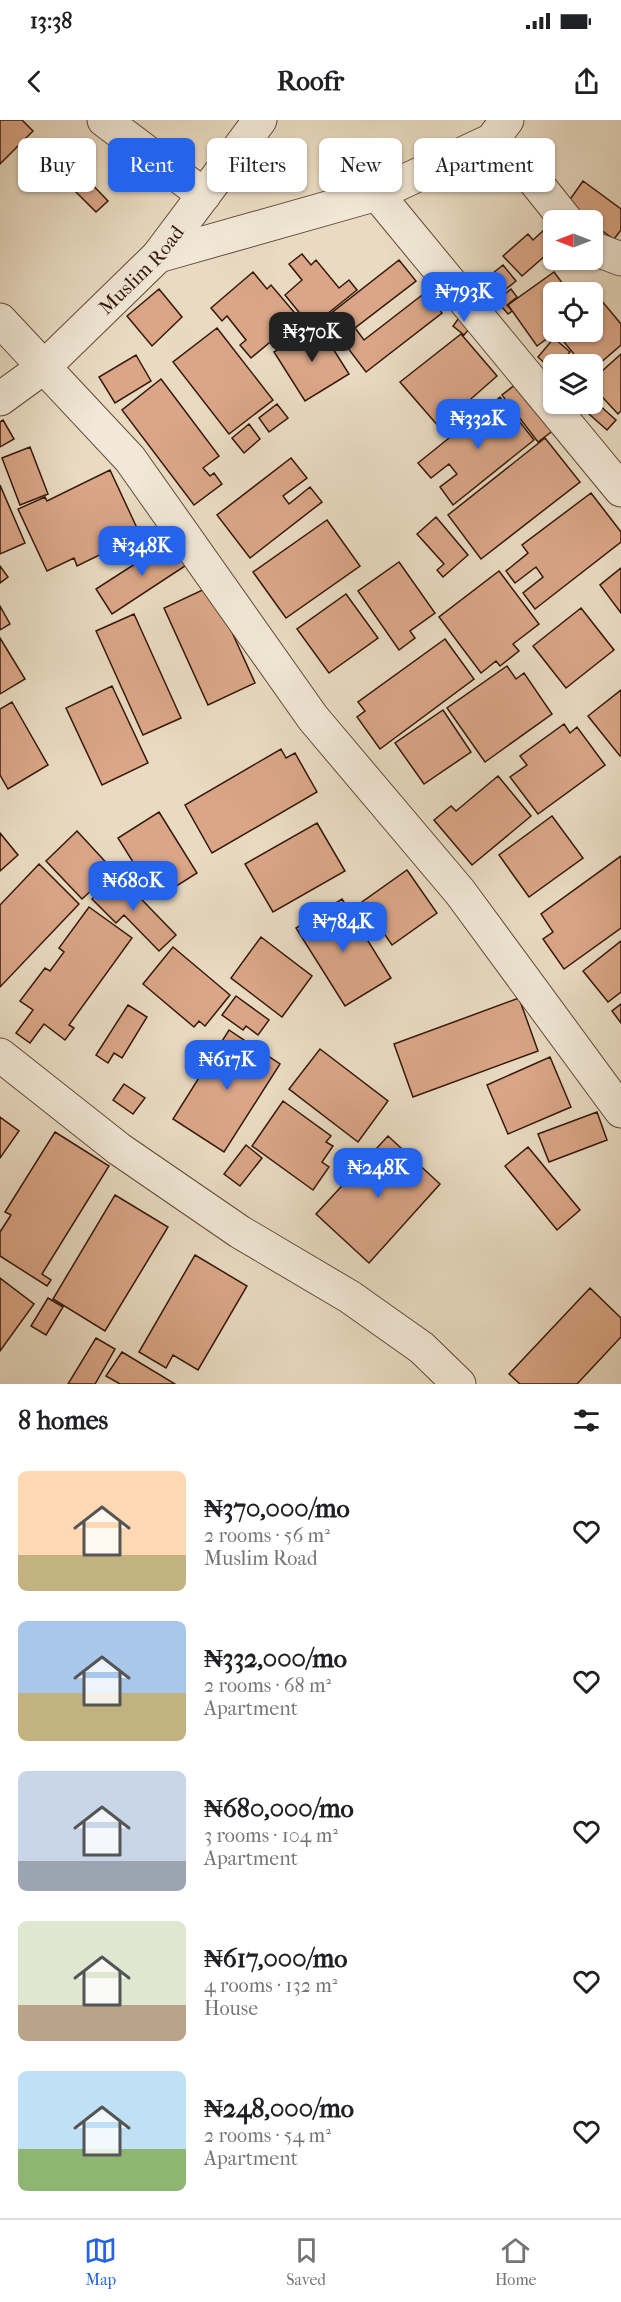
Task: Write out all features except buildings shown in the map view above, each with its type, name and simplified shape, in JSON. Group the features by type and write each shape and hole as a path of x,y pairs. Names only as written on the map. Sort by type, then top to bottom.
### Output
{"street":[{"path":"104,120 204,195"},
{"name":"Muslim Road","path":"0,399 44,367 158,256 204,195 253,123"},
{"path":"158,256 377,194 500,130 525,170 558,210"},
{"path":"377,194 621,490"},
{"path":"603,252 621,259"},
{"path":"0,320 130,459 312,718 460,892 621,1111"},
{"path":"0,1055 119,1149 240,1232 350,1297 422,1348 459,1384"}]}
